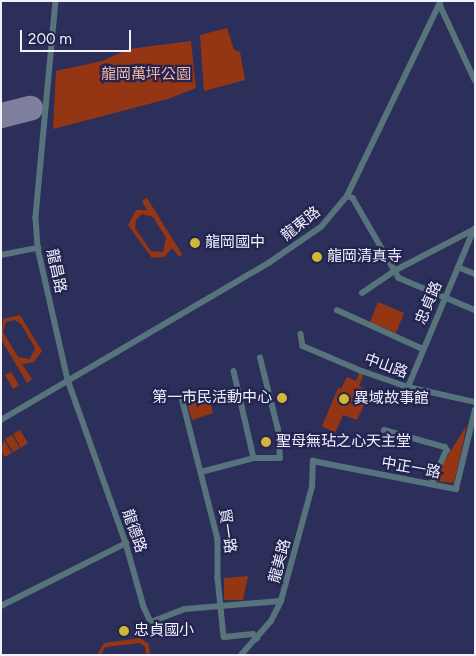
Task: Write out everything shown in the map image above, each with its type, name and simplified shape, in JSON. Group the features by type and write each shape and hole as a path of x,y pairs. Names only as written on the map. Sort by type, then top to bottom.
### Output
{"street":[{"name":"龍昌路","path":"56,1 41,164 38,248 68,380"},
{"path":"440,3 475,80"},
{"name":"龍東路","path":"1,420 298,244 321,227 347,196 440,3"},
{"path":"347,196 353,198 399,278 475,310"},
{"path":"362,293 396,270 474,229"},
{"name":"忠貞路","path":"408,387 474,229"},
{"path":"1,255 38,248"},
{"path":"458,267 475,274"},
{"path":"337,310 423,349"},
{"name":"中山路","path":"301,334 303,346 408,387 475,402"},
{"path":"201,472 254,458 280,458 278,430 260,358"},
{"path":"234,371 254,458"},
{"name":"龍德路","path":"68,380 126,543 151,622 185,609 221,605"},
{"name":"貿一路","path":"182,398 218,539 224,637 253,634 257,638"},
{"name":"中正一路","path":"313,462 432,483 453,489 457,487 475,410"},
{"path":"384,430 445,446 447,450 432,483"},
{"name":"龍美路","path":"241,655 271,621 281,601 312,487 313,462"},
{"path":"1,606 126,543"},
{"path":"221,605 281,601"}],"green space":[{"name":"龍岡萬坪公園","path":"227,28 234,50 240,52 245,80 204,91 200,35"},
{"name":"龍岡萬坪公園","path":"191,41 196,88 168,99 53,129 56,71 102,61 129,49"},
{"path":"147,198 182,254 179,257 172,248 164,257 152,258 128,225 136,210 147,210 142,201","holes":["142,214 153,217 166,238 163,252 151,251 135,228 136,220"]},
{"path":"378,302 404,313 396,333 370,322"},
{"path":"20,315 42,351 34,362 22,364 32,379 27,383 1,339 3,319","holes":["15,320 21,324 35,348 30,359 18,357 3,332 6,322"]},
{"path":"360,371 364,373 359,386 370,392 357,420 343,415 335,433 322,426 338,388 341,389 347,377 356,381"},
{"path":"11,372 19,385 13,389 5,375"},
{"path":"208,391 213,413 192,420 186,400"},
{"path":"467,425 454,483 434,481 434,477"},
{"path":"20,430 28,443 21,448 13,434"},
{"path":"12,435 20,448 13,452 5,439"},
{"path":"4,440 12,453 5,457 1,451"},
{"path":"248,576 243,600 224,600 224,578"},
{"path":"140,638 149,644 150,655 146,655 145,647 140,643 105,647 101,655 97,655 104,643"}],"runway":[{"path":"1,115 30,108"}],"place":[{"name":"龍岡國中","path":"195,243"},
{"name":"龍岡清真寺","path":"317,257"},
{"name":"第一市民活動中心","path":"282,398"},
{"name":"異域故事館","path":"344,399"},
{"name":"聖母無玷之心天主堂","path":"266,442"},
{"name":"忠貞國小","path":"124,631"}]}
